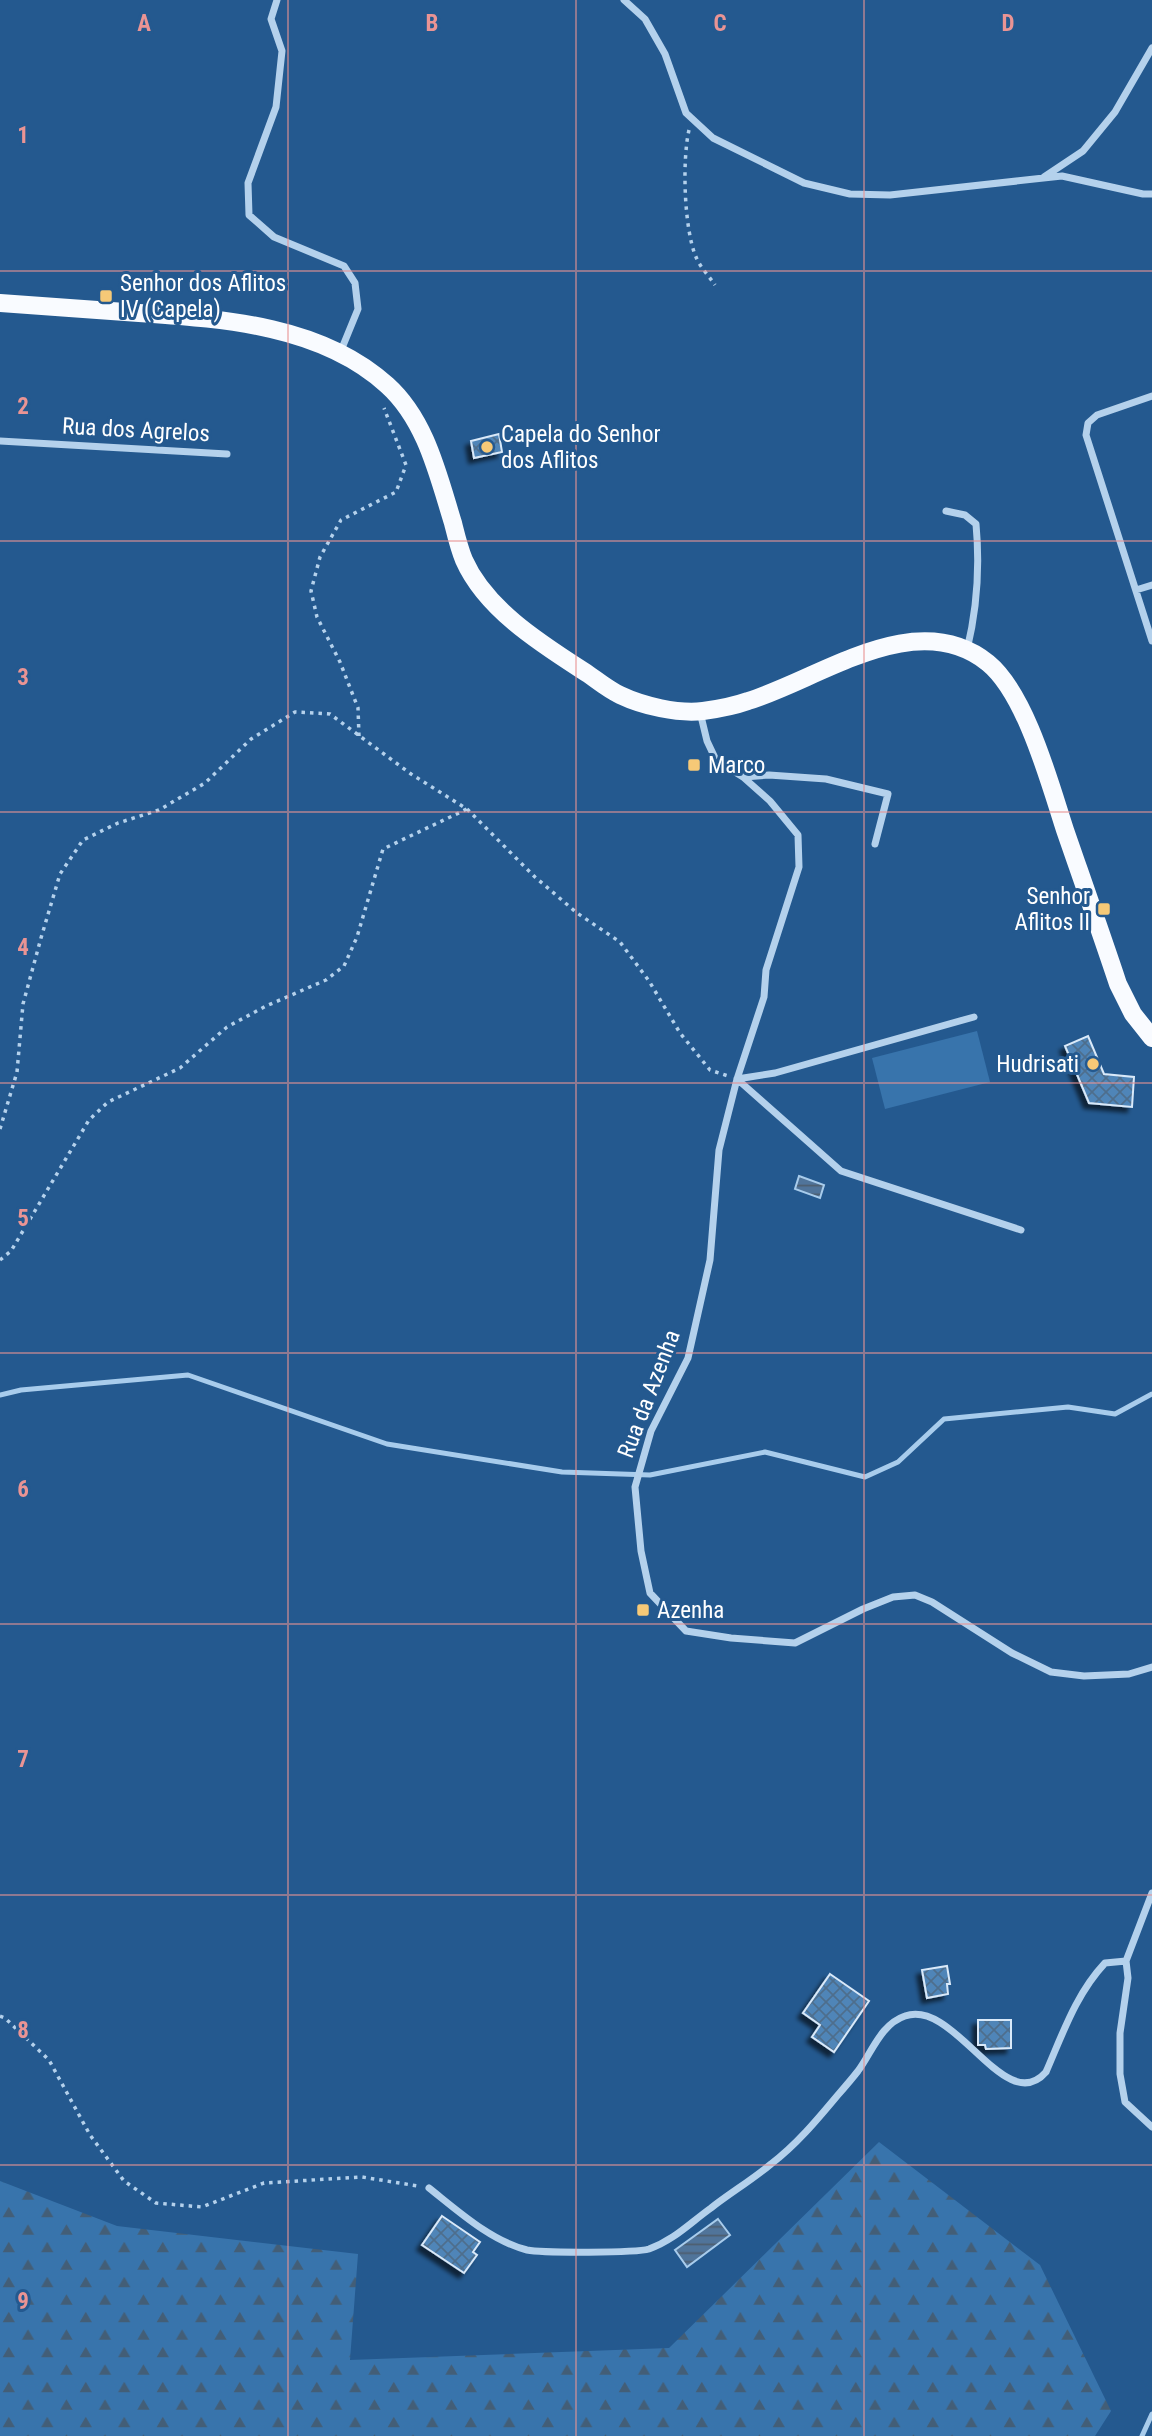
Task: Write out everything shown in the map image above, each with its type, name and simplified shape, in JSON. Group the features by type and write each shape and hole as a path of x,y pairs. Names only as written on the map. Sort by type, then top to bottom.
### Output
{"main road":[{"path":"0,303 217,319 260,326 340,354 366,369 390,387 423,432 464,560 483,592 516,623 620,695 660,708 699,712 749,701 859,656 903,643 938,642 967,650 990,665 1014,697 1034,738 1118,984 1133,1014 1152,1038"}],"street":[{"path":"277,0 271,19 282,51 276,107 248,183 249,215 274,236 344,265 355,283 358,309 340,354"},
{"path":"624,0 645,19 665,54 686,113 713,138 804,183 850,194 890,195 1062,176 1152,194"},
{"path":"1040,180 1083,151 1115,112 1152,48"},
{"path":"1152,396 1097,415 1088,423 1086,435 1152,641"},
{"name":"Rua dos Agrelos","path":"0,442 228,454"},
{"path":"946,511 965,515 976,524 979,558 973,625 967,650"},
{"path":"1136,590 1152,585"},
{"name":"Rua da Azenha","path":"699,712 706,741 716,760 743,777 770,801 799,835 799,867 766,970 764,997 737,1079 719,1150 710,1260 688,1358 651,1432 635,1487 641,1551 650,1593 686,1631 795,1643 863,1609 893,1597 915,1595 932,1602 1012,1653 1051,1672 1084,1676 1129,1674 1152,1667"},
{"path":"743,777 769,775 826,779 888,794 874,844"},
{"path":"737,1079 775,1073 974,1017"},
{"path":"737,1079 841,1171 1021,1230"},
{"path":"1152,1893 1126,1961 1128,1978 1120,2033 1120,2074 1125,2102 1152,2127"},
{"path":"429,2188 494,2236 528,2250 647,2250 679,2234 773,2163 810,2128 859,2070 888,2025 906,2015 922,2014 938,2018 988,2063 1014,2082 1027,2084 1039,2081 1046,2072 1078,1998 1090,1979 1105,1963 1126,1961"}],"path":[{"path":"692,118 685,145 688,224 696,259 715,285"},
{"path":"359,736 358,708 340,662 317,617 311,591 320,557 341,520 396,492 406,466 384,409 390,387"},
{"path":"0,1129 18,1072 23,1004 41,938 60,874 82,840 118,823 159,810 205,783 251,739 295,712 330,714 411,774 467,809 535,877 577,913 620,943 649,981 680,1033 710,1070 737,1079"},
{"path":"0,1260 11,1251 89,1120 108,1102 180,1068 227,1027 266,1006 326,980 344,966 357,937 383,849 467,809"},
{"path":"0,2016 49,2060 97,2144 124,2181 156,2203 202,2207 264,2183 362,2176 429,2188"}],"green space":[{"path":"977,1031 990,1082 885,1109 872,1058"},
{"path":"879,2142 1040,2265 1111,2411 1095,2436 0,2436 0,2181 117,2226 358,2254 350,2360 669,2348"}],"shaded area":[{"path":"799,1176 824,1185 820,1198 795,1189"},
{"path":"718,2219 730,2235 687,2267 675,2250"}],"building":[{"name":"Capela do Senhor dos Aflitos","path":"499,434 502,452 474,458 471,441"},
{"path":"1088,1036 1104,1074 1134,1077 1132,1107 1089,1103 1065,1046"},
{"path":"947,1966 950,1984 947,1984 948,1994 927,1998 922,1970"},
{"path":"830,1974 869,2001 834,2052 812,2037 820,2025 803,2013"},
{"path":"978,2020 1011,2020 1011,2048 986,2049 985,2045 978,2045"},
{"path":"442,2216 480,2242 473,2252 477,2255 464,2273 422,2245"}],"waterway":[{"path":"0,1395 21,1390 188,1375 387,1444 562,1472 650,1475 765,1452 865,1477 898,1462 944,1419 1068,1407 1115,1414 1152,1394"},
{"path":"1142,2436 1152,2414"}],"place":[{"name":"Senhor dos Aflitos IV (Capela)","path":"106,296"},
{"name":"Capela do Senhor dos Aflitos","path":"487,447"},
{"name":"Marco","path":"694,765"},
{"name":"Senhor Aflitos II","path":"1104,909"},
{"name":"Hudrisati","path":"1093,1064"},
{"name":"Azenha","path":"643,1610"}]}
